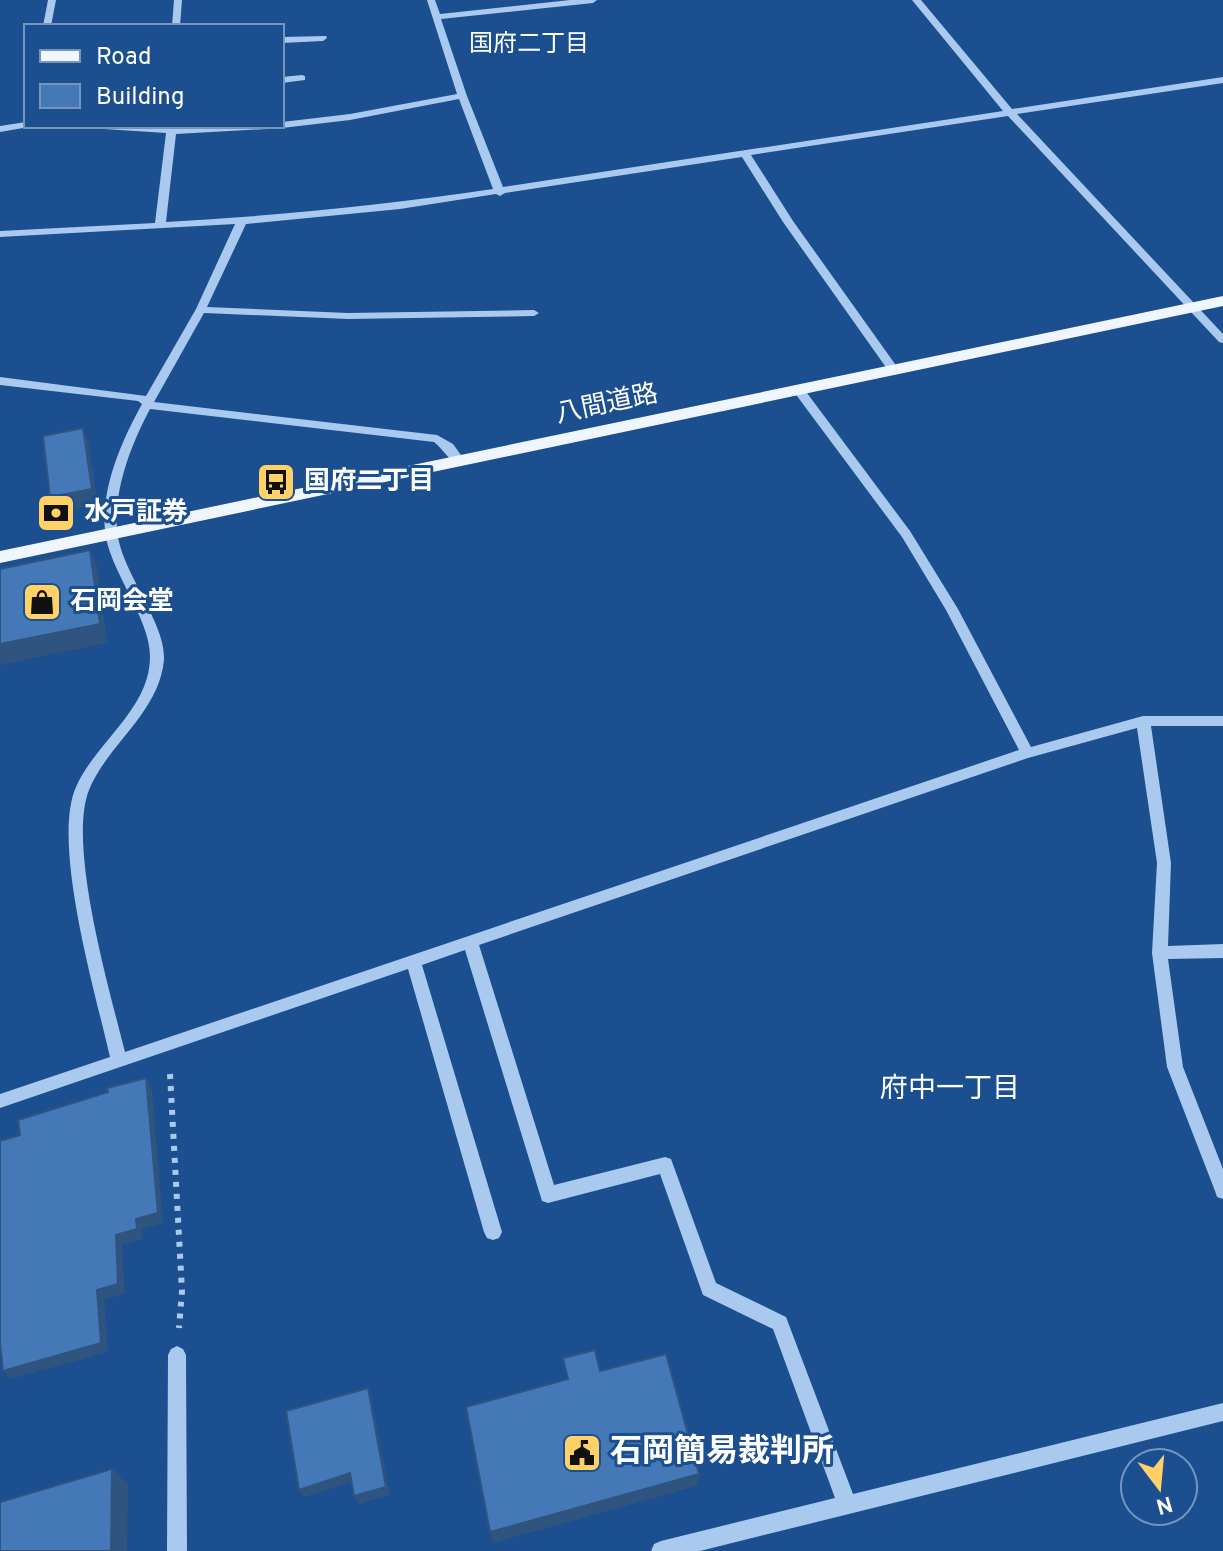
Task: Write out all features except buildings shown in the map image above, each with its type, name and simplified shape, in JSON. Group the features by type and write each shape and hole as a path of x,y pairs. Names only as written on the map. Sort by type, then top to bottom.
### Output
{"main road":[{"name":"八間道路","path":"0,557 800,392 1223,301"}],"street":[{"path":"47,24 52,0"},
{"path":"176,24 178,0"},
{"path":"431,0 462,96 500,193"},
{"path":"437,17 593,0"},
{"path":"916,0 1011,114 1223,340"},
{"path":"284,40 323,38"},
{"path":"284,80 302,78"},
{"path":"0,234 242,221 500,193 1223,80"},
{"path":"284,125 357,118 400,105 462,96"},
{"path":"0,129 24,125"},
{"path":"160,226 172,128"},
{"path":"745,154 788,222 894,371"},
{"path":"119,1062 75,854 80,792 110,744 146,699 158,656 111,534 114,482 131,438 150,405 156,383 201,310 242,221"},
{"path":"201,310 348,316 534,313"},
{"path":"0,381 141,398 150,405 437,439 460,462"},
{"path":"800,392 913,547 952,609 1027,753"},
{"path":"1143,721 1164,863 1160,953 1175,1067 1223,1191"},
{"path":"0,1101 1027,753 1143,721 1223,721"},
{"path":"470,941 548,1195 665,1165 709,1289 780,1323 847,1505"},
{"path":"1160,953 1223,951"},
{"path":"413,960 493,1232"},
{"path":"177,1355 177,1551"},
{"path":"661,1551 1223,1412"}],"path":[{"path":"170,1074 182,1291 177,1355"}],"place":[{"name":"国府二丁目","path":"276,482"},
{"name":"水戸証券","path":"56,513"},
{"name":"石岡会堂","path":"42,602"},
{"name":"石岡簡易裁判所","path":"582,1453"}],"district":[{"name":"国府二丁目","path":"529,45"},
{"name":"府中一丁目","path":"950,1090"}]}
